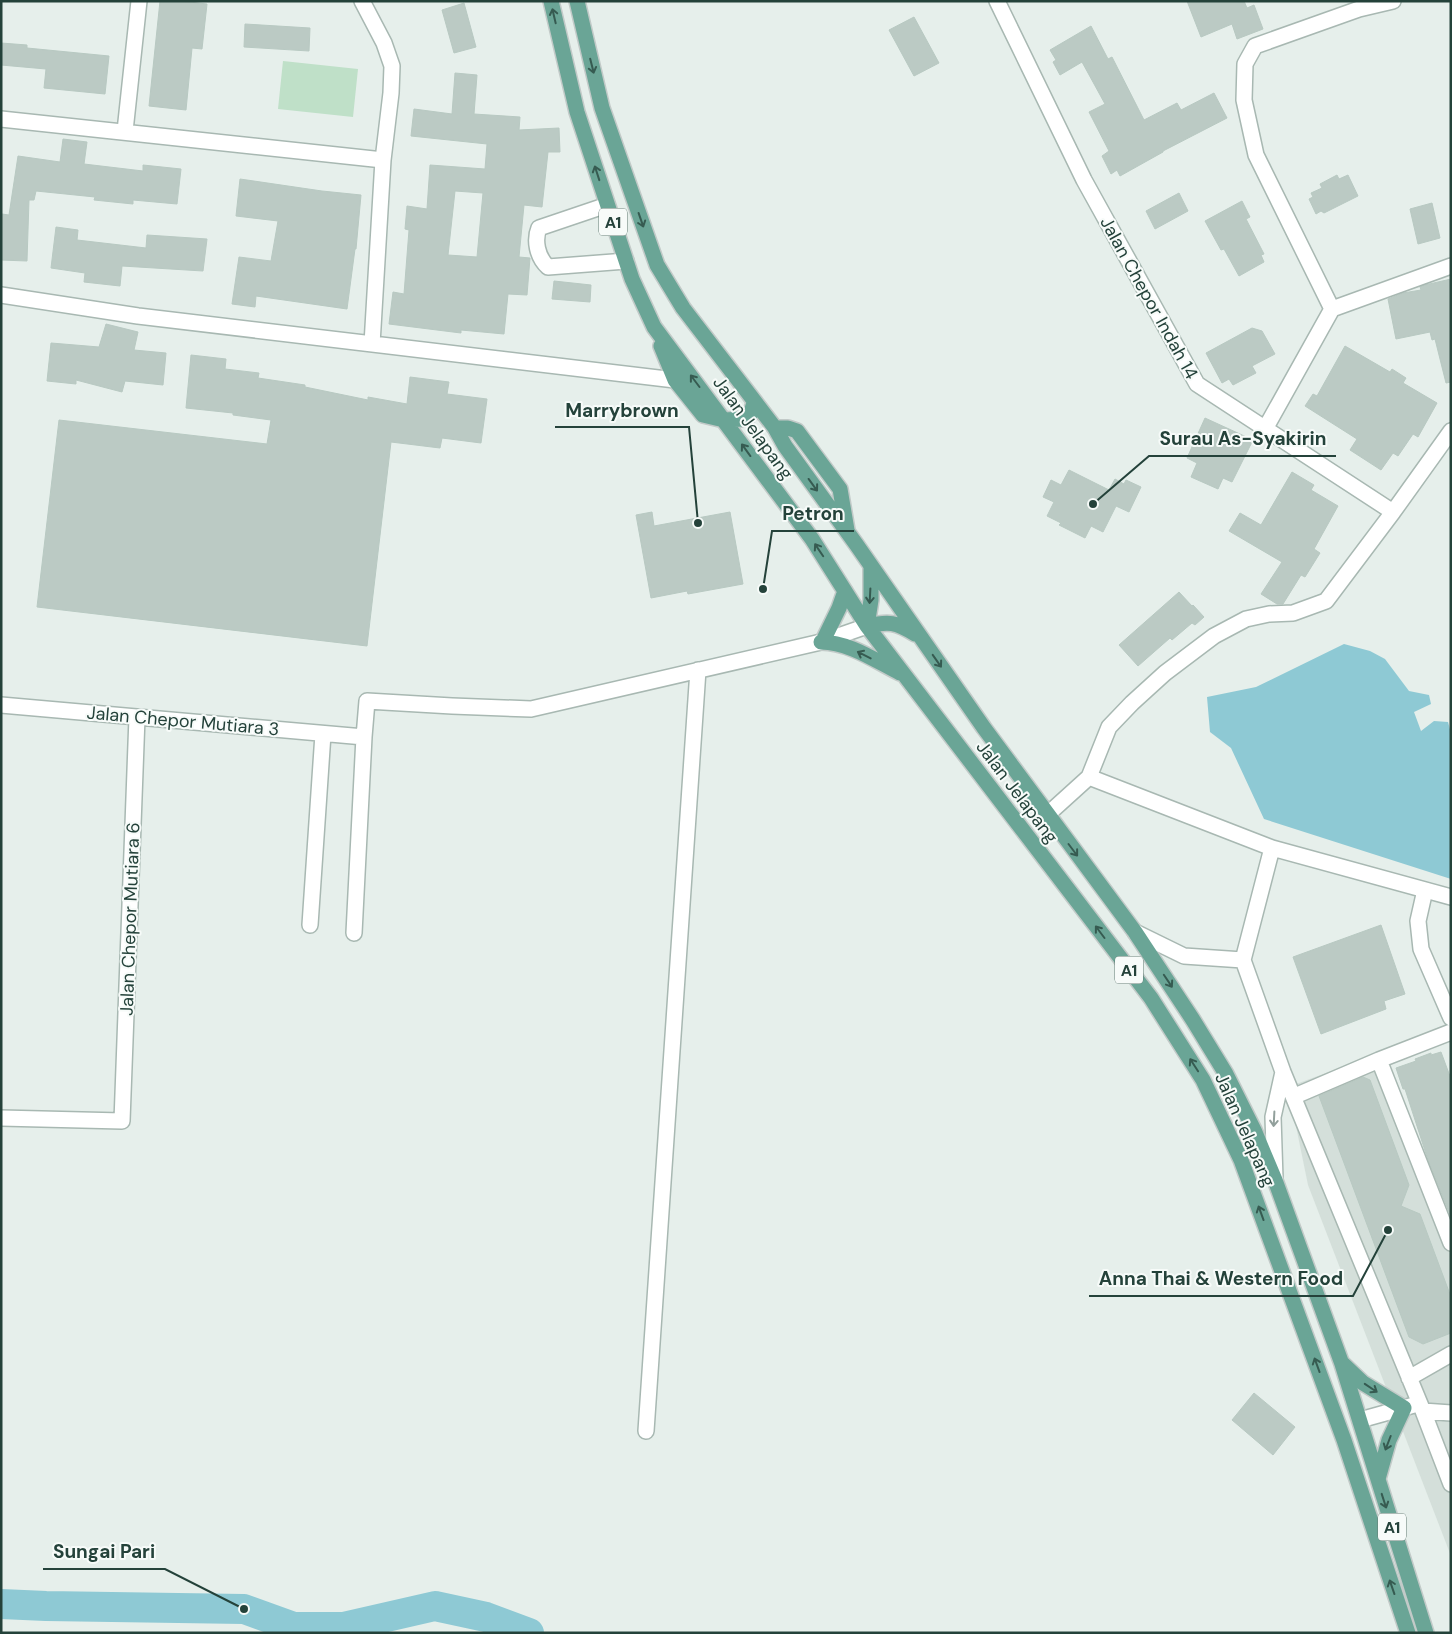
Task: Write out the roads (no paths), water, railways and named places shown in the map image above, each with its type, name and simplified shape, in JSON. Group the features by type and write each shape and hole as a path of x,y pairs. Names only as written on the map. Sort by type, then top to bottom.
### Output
{"main road":[{"name":"Jalan Jelapang","path":"551,1 577,112 632,279 654,327 812,540 867,626 1151,998 1203,1080 1241,1160 1344,1440 1408,1633"},
{"name":"Jalan Jelapang","path":"577,1 602,108 657,265 683,308 775,428 788,428 797,431 840,489 847,533 918,636 1047,815 1135,932 1226,1074 1254,1130 1275,1180 1342,1364 1426,1633"},
{"path":"654,327 675,380 703,415 724,420 744,419 750,415 754,403"},
{"path":"871,566 871,600 867,626 894,623 918,636"},
{"path":"845,590 839,608 822,642 833,642 858,651 904,675"},
{"path":"1342,1364 1363,1383 1415,1408 1389,1440 1378,1481"},
{"path":"1333,1411 1360,1420 1344,1440"}],"street":[{"path":"125,131 138,1"},
{"path":"362,1 384,43 392,66 391,93 383,160 372,344"},
{"name":"Jalan Chepor Indah 14","path":"997,1 1084,180 1196,384 1393,512"},
{"path":"1332,309 1256,155 1244,100 1245,64 1255,46 1359,9 1393,1"},
{"path":"1,119 383,160"},
{"path":"608,205 540,228 536,237 542,261 548,267 626,261"},
{"path":"1265,429 1332,309 1451,266"},
{"path":"1,294 138,316 675,380"},
{"path":"1047,815 1089,777 1109,727 1165,673 1200,646 1246,618 1269,614 1293,613 1326,601 1451,431"},
{"path":"354,933 367,701 531,709 822,642 867,626"},
{"path":"646,1431 698,670"},
{"name":"Jalan Chepor Mutiara 3","path":"1,705 364,737"},
{"name":"Jalan Chepor Mutiara 6","path":"1,1118 122,1121 137,717"},
{"path":"310,925 323,734"},
{"path":"1089,777 1272,848 1451,897"},
{"path":"1272,848 1243,960 1284,1072 1409,1378 1415,1408 1451,1484"},
{"path":"1425,890 1418,921 1421,949 1451,1018"},
{"path":"1135,932 1184,956 1243,960"},
{"path":"1294,1096 1451,1032"},
{"path":"1380,1060 1451,1242"},
{"path":"1275,1180 1273,1117 1284,1072"},
{"path":"1409,1378 1451,1354"},
{"path":"1360,1420 1415,1408 1451,1413"}],"water":[{"path":"1344,644 1370,651 1385,659 1409,691 1429,695 1431,704 1414,712 1421,731 1434,721 1448,722 1451,733 1451,879 1264,819 1231,748 1210,732 1207,697 1256,687"}],"waterway":[{"path":"1,1604 244,1609 294,1627 343,1627 435,1606 486,1617 529,1633"}],"place":[{"name":"Surau As-Syakirin","path":"1093,504"},
{"name":"Marrybrown","path":"698,523"},
{"name":"Petron","path":"763,589"},
{"name":"Anna Thai & Western Food","path":"1388,1230"},
{"name":"Sungai Pari","path":"244,1609"}]}
